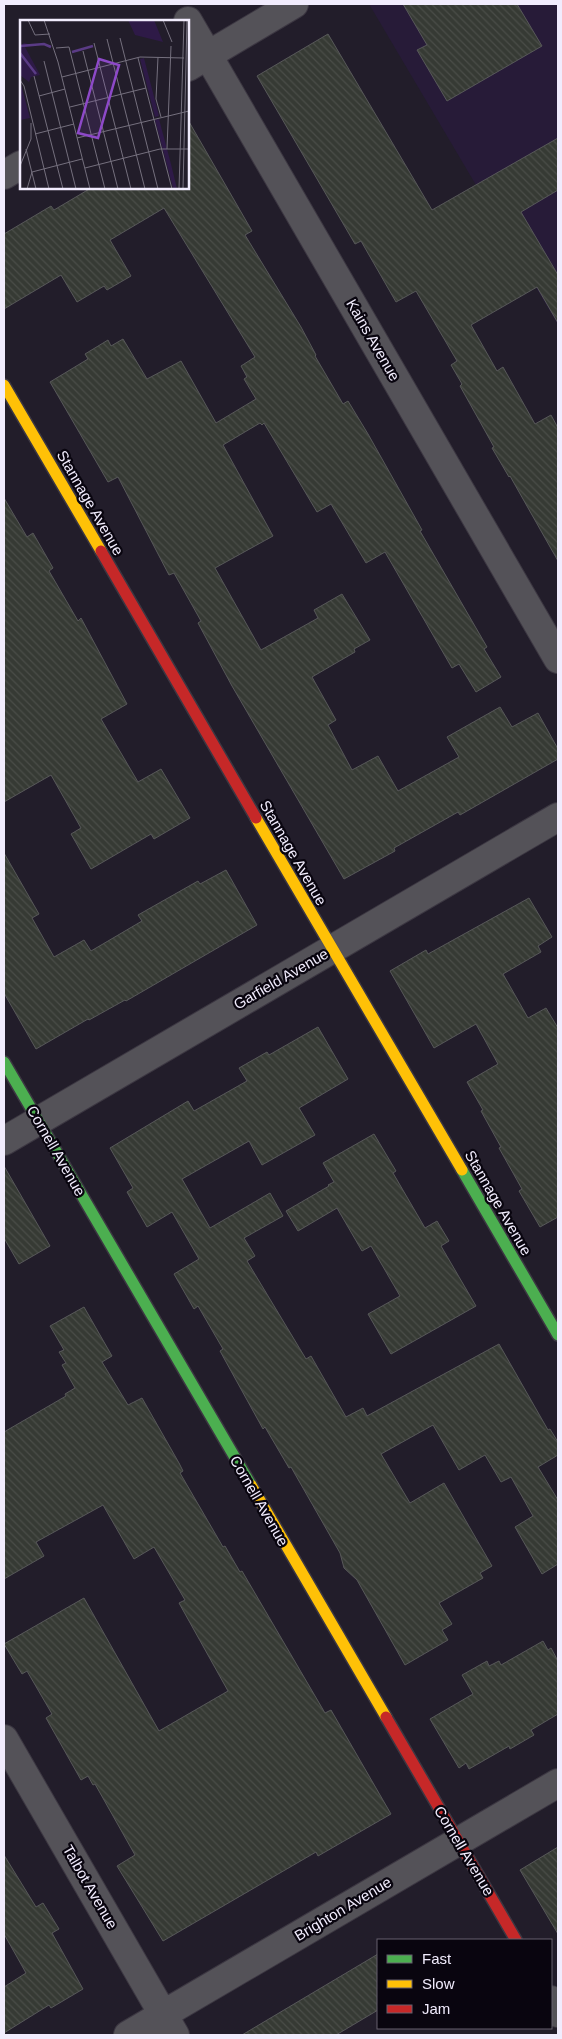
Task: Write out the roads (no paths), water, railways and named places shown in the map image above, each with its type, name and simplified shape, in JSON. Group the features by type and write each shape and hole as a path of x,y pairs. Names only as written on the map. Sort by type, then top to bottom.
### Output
{"street":[{"name":"Kains Avenue","path":"177,4 186,20"},
{"path":"197,61 294,4"},
{"name":"Kains Avenue","path":"189,29 197,61 228,91 558,659"},
{"path":"4,175 20,166"},
{"name":"Stannage Avenue","path":"4,385 558,1335"},
{"name":"Garfield Avenue","path":"4,1141 558,817"},
{"name":"Cornell Avenue","path":"4,1062 515,1939"},
{"name":"Talbot Avenue","path":"4,1739 169,2025"},
{"name":"Brighton Avenue","path":"128,2035 169,2025 458,1841 558,1783"},
{"path":"552,2002 558,2013"}]}
